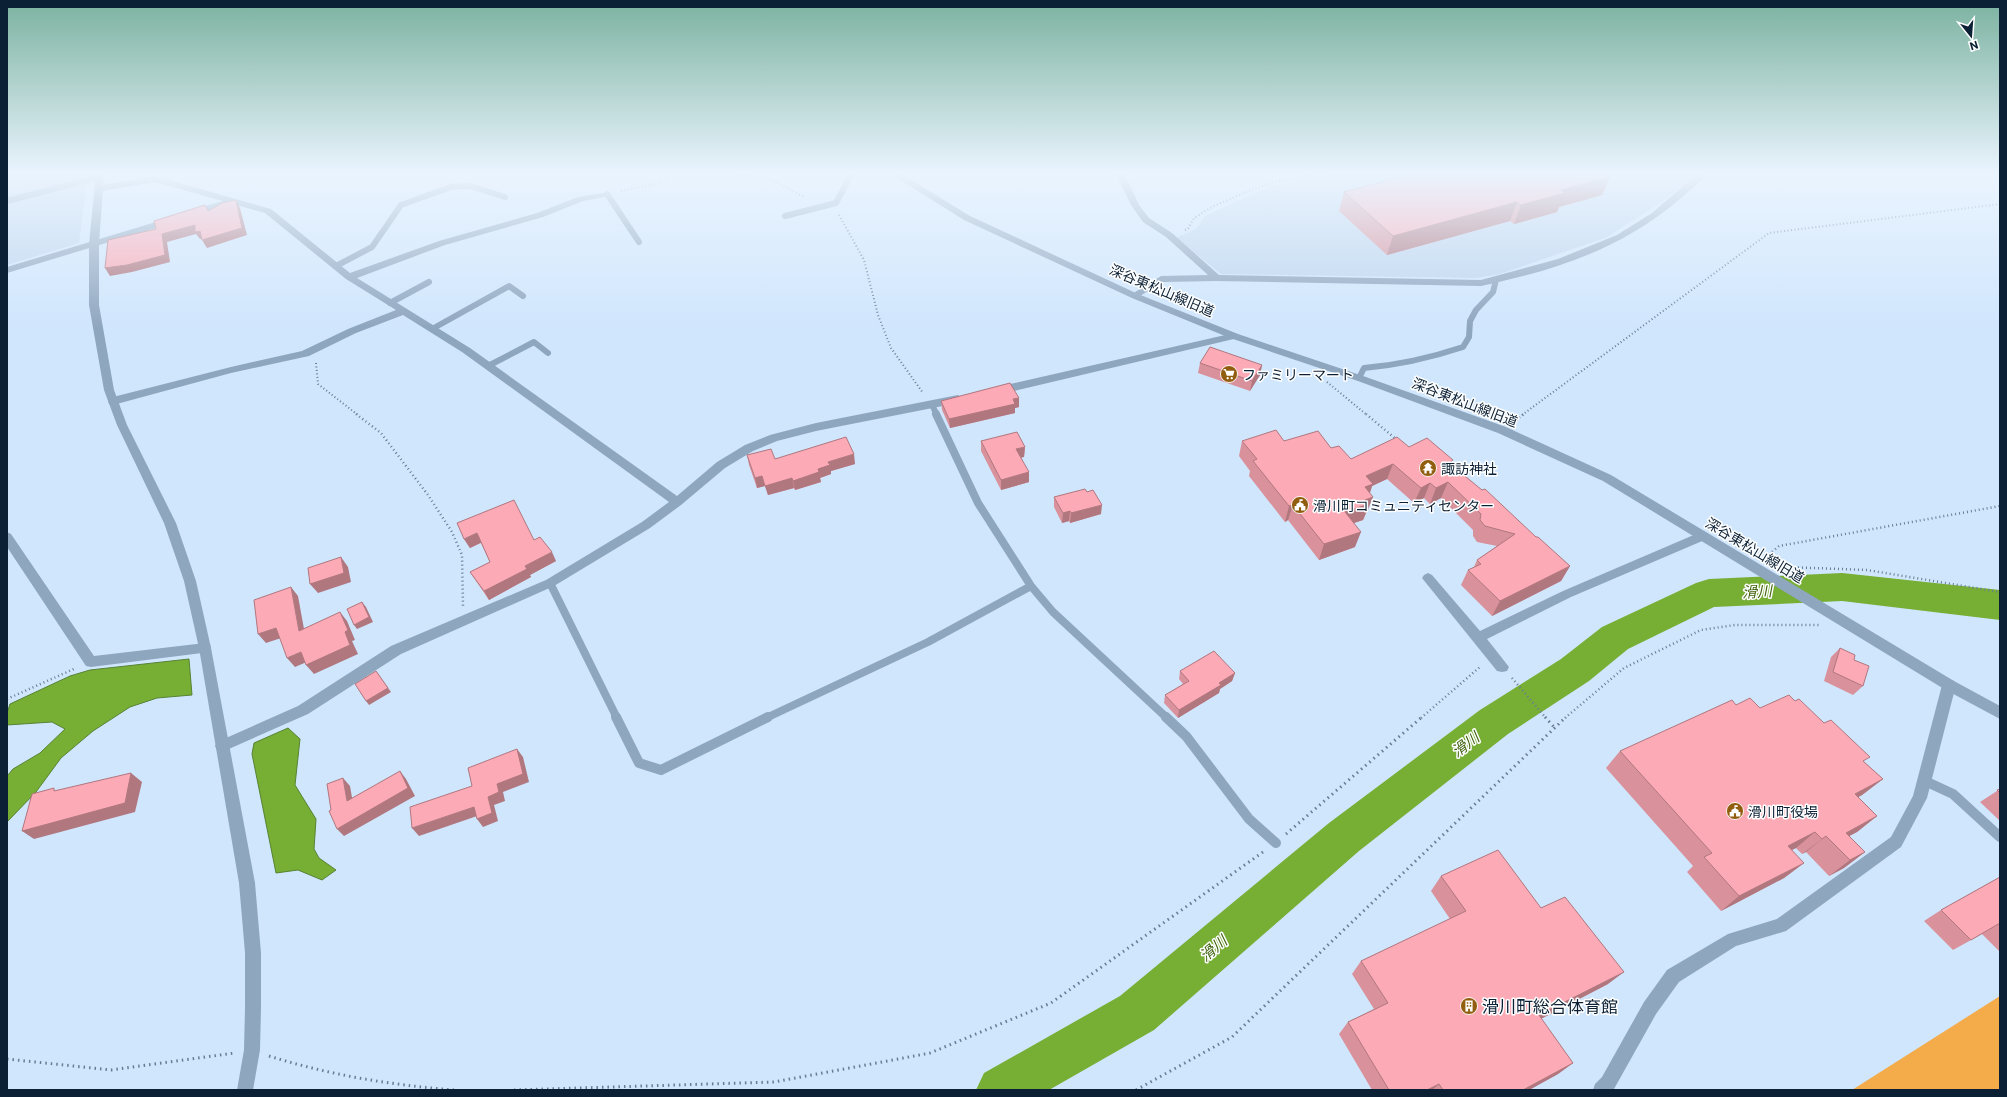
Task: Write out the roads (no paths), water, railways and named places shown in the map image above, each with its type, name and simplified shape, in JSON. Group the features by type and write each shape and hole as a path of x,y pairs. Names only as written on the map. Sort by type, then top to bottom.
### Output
{"street":[{"path":"96,224 94,305 99,342 113,401 122,425 170,523 190,581 205,648 247,883 253,953 252,1050 245,1090"},
{"path":"7,270 158,224"},
{"path":"284,224 349,277 488,366 677,502"},
{"path":"349,277 442,243 508,224"},
{"name":"深谷東松山線旧道","path":"980,224 1135,296 1234,336 1359,378 1502,430 1607,478 1849,625 2000,713"},
{"path":"1152,224 1169,235 1217,278"},
{"path":"1135,296 1161,279 1217,278 1481,284 1510,277 1584,252 1640,224"},
{"path":"113,401 314,350 352,331 403,311"},
{"path":"986,393 1234,336"},
{"path":"222,746 303,710 396,650 550,583 646,525 677,502 721,465 749,448 774,438 816,427 971,396"},
{"path":"1479,637 1567,594 1703,536"},
{"path":"7,537 91,662 205,648"},
{"path":"1428,578 1479,637 1502,667"},
{"path":"1601,1090 1608,1083 1650,1008 1673,976 1733,940 1781,926 1896,842 1920,798 1950,685"}],"lane":[{"path":"336,266 372,247 388,224"},
{"path":"627,224 639,242"},
{"path":"1359,378 1364,368 1391,366 1431,358 1463,347 1469,337 1470,321 1476,310 1493,292 1496,280"},
{"path":"390,302 429,282"},
{"path":"432,329 509,286 523,296"},
{"path":"488,366 534,342 548,353"},
{"path":"932,405 978,503 1031,586 1053,612 1186,736 1249,819 1276,843"},
{"path":"550,583 638,763 661,770 818,692 928,642 1031,586"},
{"path":"1925,781 1953,794 2000,837"}],"waterway":[{"name":"滑川","path":"1001,1090 1137,1013 1344,837 1494,722 1575,670 1615,638 1709,593 1842,587 2000,605"}],"place":[{"name":"ファミリーマート","path":"1229,374"},
{"name":"諏訪神社","path":"1428,468"},
{"name":"滑川町コミュニティセンター","path":"1300,505"},
{"name":"滑川町役場","path":"1735,811"},
{"name":"滑川町総合体育館","path":"1469,1006"}]}
